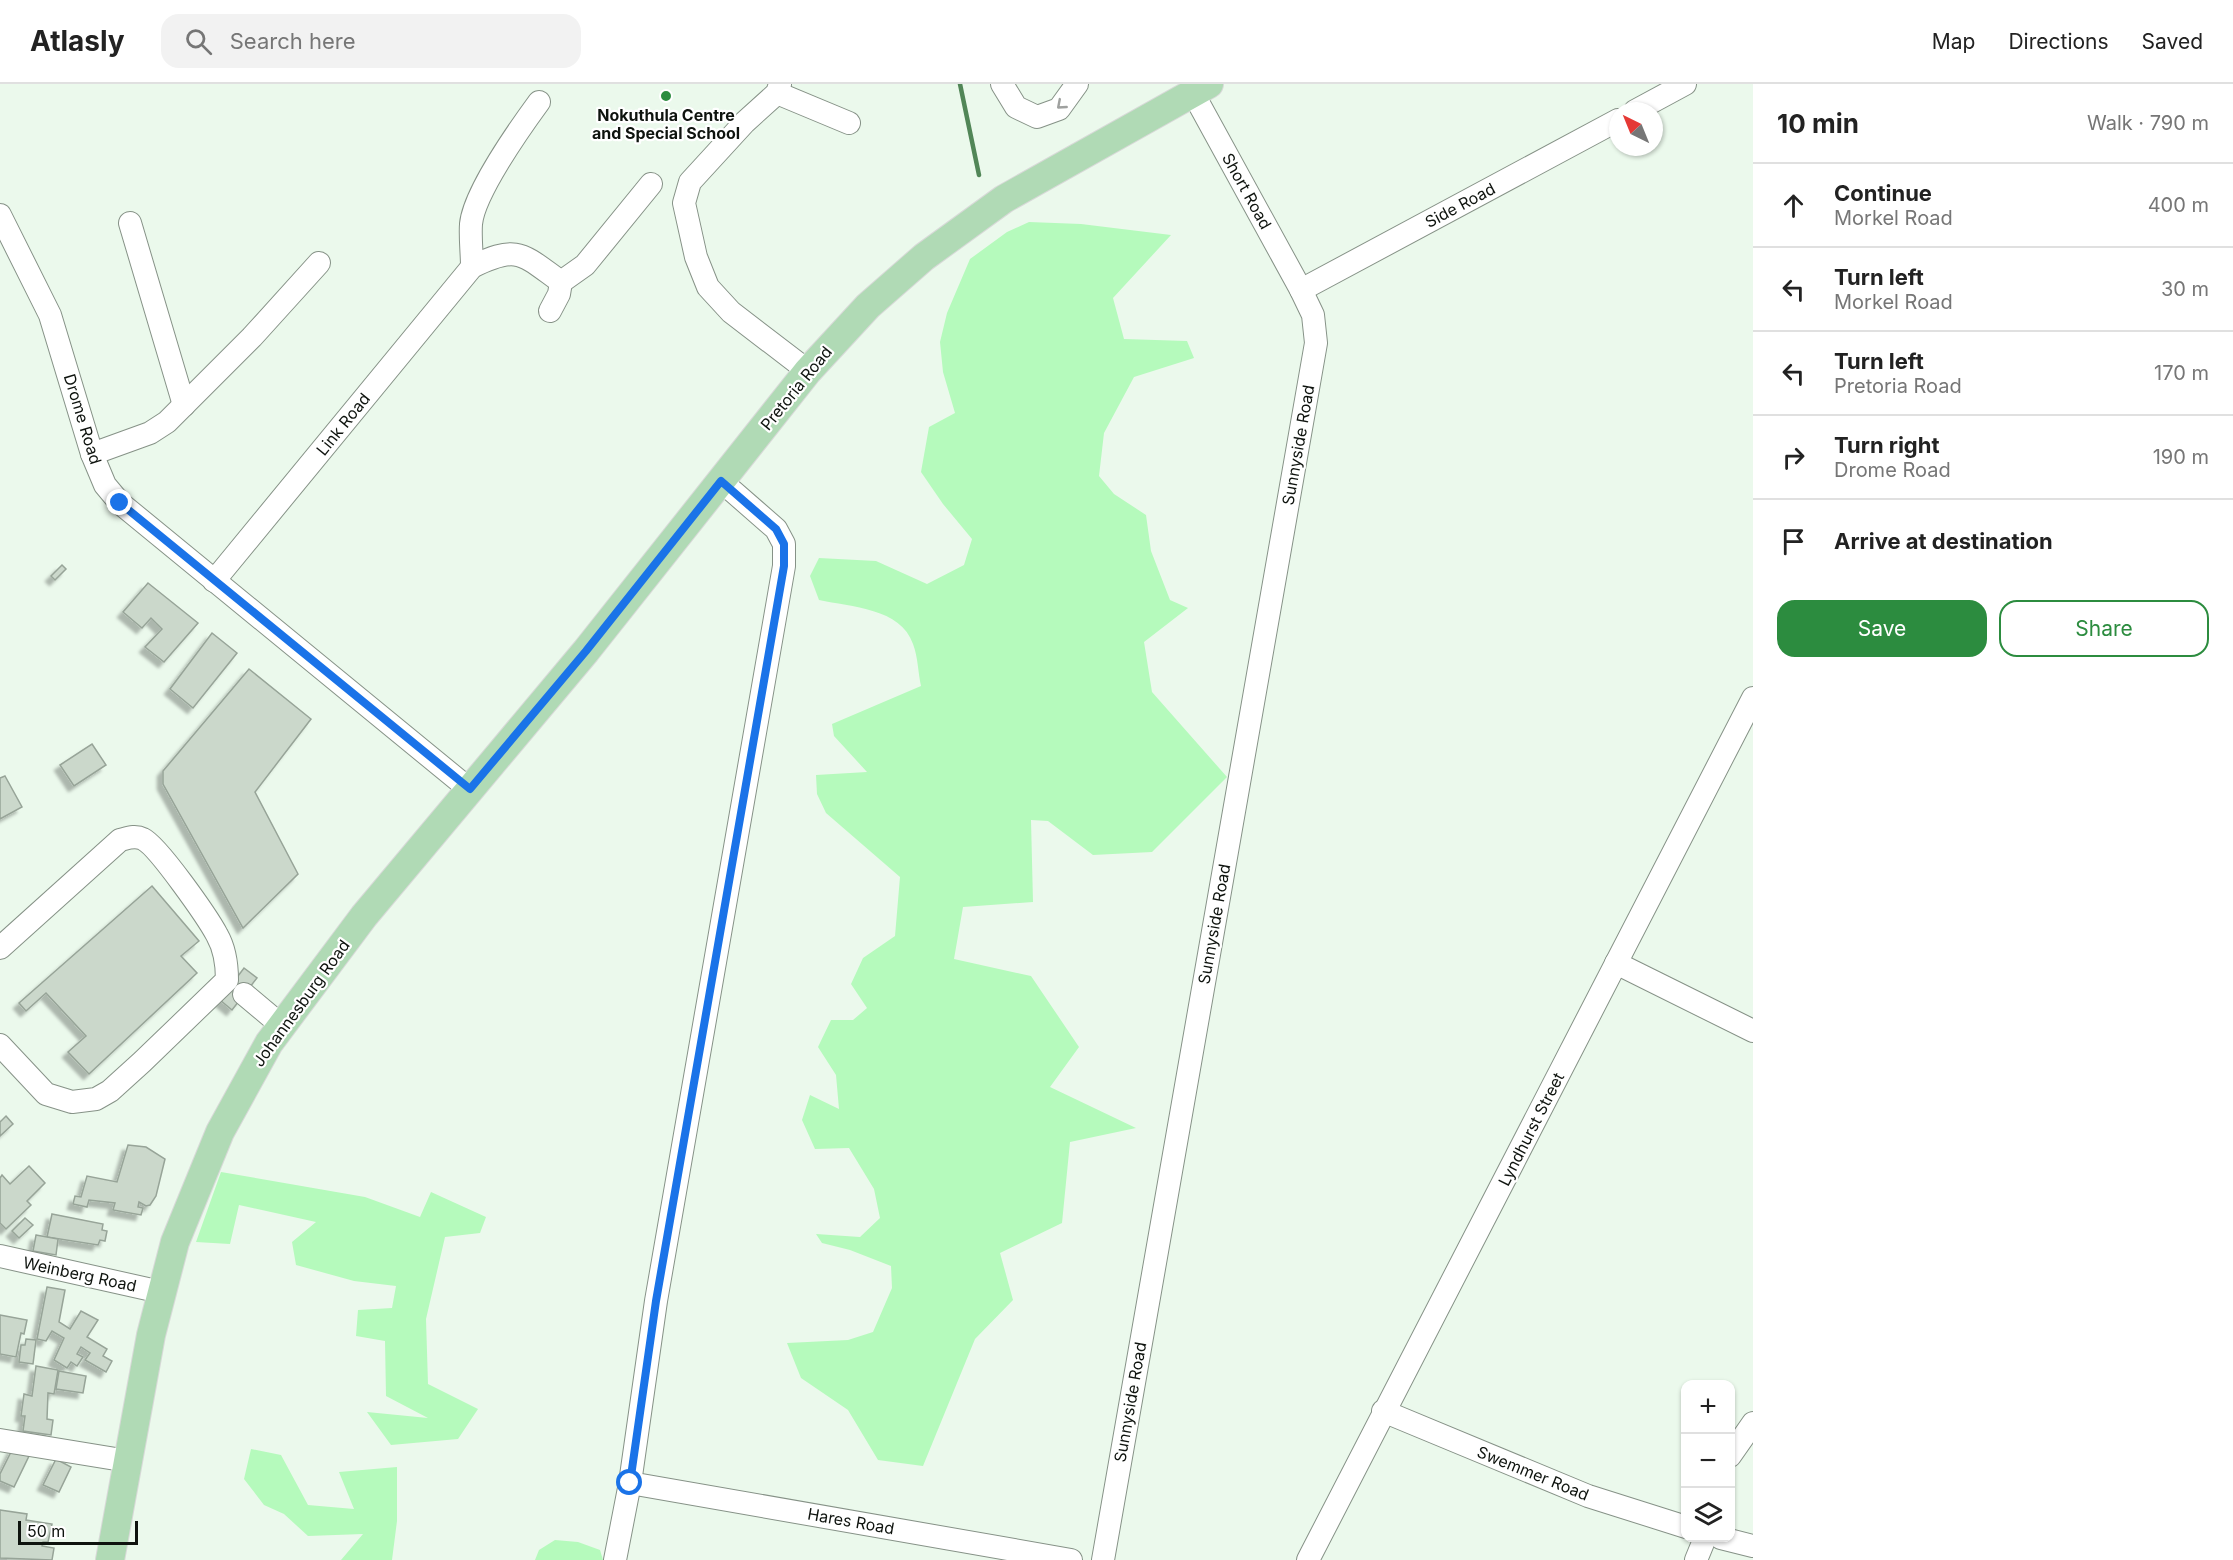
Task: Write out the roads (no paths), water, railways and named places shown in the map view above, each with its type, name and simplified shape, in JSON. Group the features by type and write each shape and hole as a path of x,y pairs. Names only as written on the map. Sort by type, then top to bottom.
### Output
{"main road":[{"name":"Pretoria Road","path":"470,789 586,651 808,371 868,306 965,225 1053,170 1201,88"},
{"name":"Johannesburg Road","path":"110,1560 161,1292 174,1242 205,1163 229,1113 269,1043 364,916 470,789"}],"street":[{"path":"1002,84 1016,107 1037,117 1059,109 1077,84"},
{"path":"1652,102 1685,84"},
{"name":"Short Road","path":"1201,88 1301,290"},
{"path":"808,371 731,312 708,287 698,265 684,203 690,182 778,89 849,123"},
{"path":"539,102 495,168 479,202 471,222 472,267 506,253 523,255 561,282"},
{"name":"Side Road","path":"1301,290 1609,125"},
{"path":"550,311 559,294 561,282 585,265 651,184"},
{"name":"Drome Road","path":"0,215 50,315 92,454 105,484 120,503 470,789"},
{"path":"130,223 184,405"},
{"path":"92,454 150,433 167,422 252,338 319,263"},
{"name":"Link Road","path":"214,581 472,267"},
{"name":"Sunnyside Road","path":"1103,1560 1316,343 1313,315 1301,290"},
{"path":"615,1560 630,1483 656,1301 784,566 784,544 776,529 721,481"},
{"name":"Lyndhurst Street","path":"1308,1560 1753,698"},
{"path":"0,948 120,840 136,837 150,844 218,935 234,986 282,1026"},
{"path":"1616,963 1753,1031"},
{"path":"0,1045 46,1094 72,1102 96,1099 110,1091 234,986"},
{"name":"Weinberg Road","path":"0,1256 161,1292"},
{"name":"Swemmer Road","path":"1383,1411 1588,1496 1681,1523"},
{"path":"1735,1450 1753,1423"},
{"path":"0,1440 128,1461"},
{"name":"Hares Road","path":"630,1483 990,1553 1071,1560"},
{"path":"1696,1560 1703,1542"},
{"path":"1735,1542 1753,1546"}],"waterway":[{"path":"960,84 979,175"}],"place":[{"name":"Nokuthula Centre and Special School","path":"666,96"}]}
